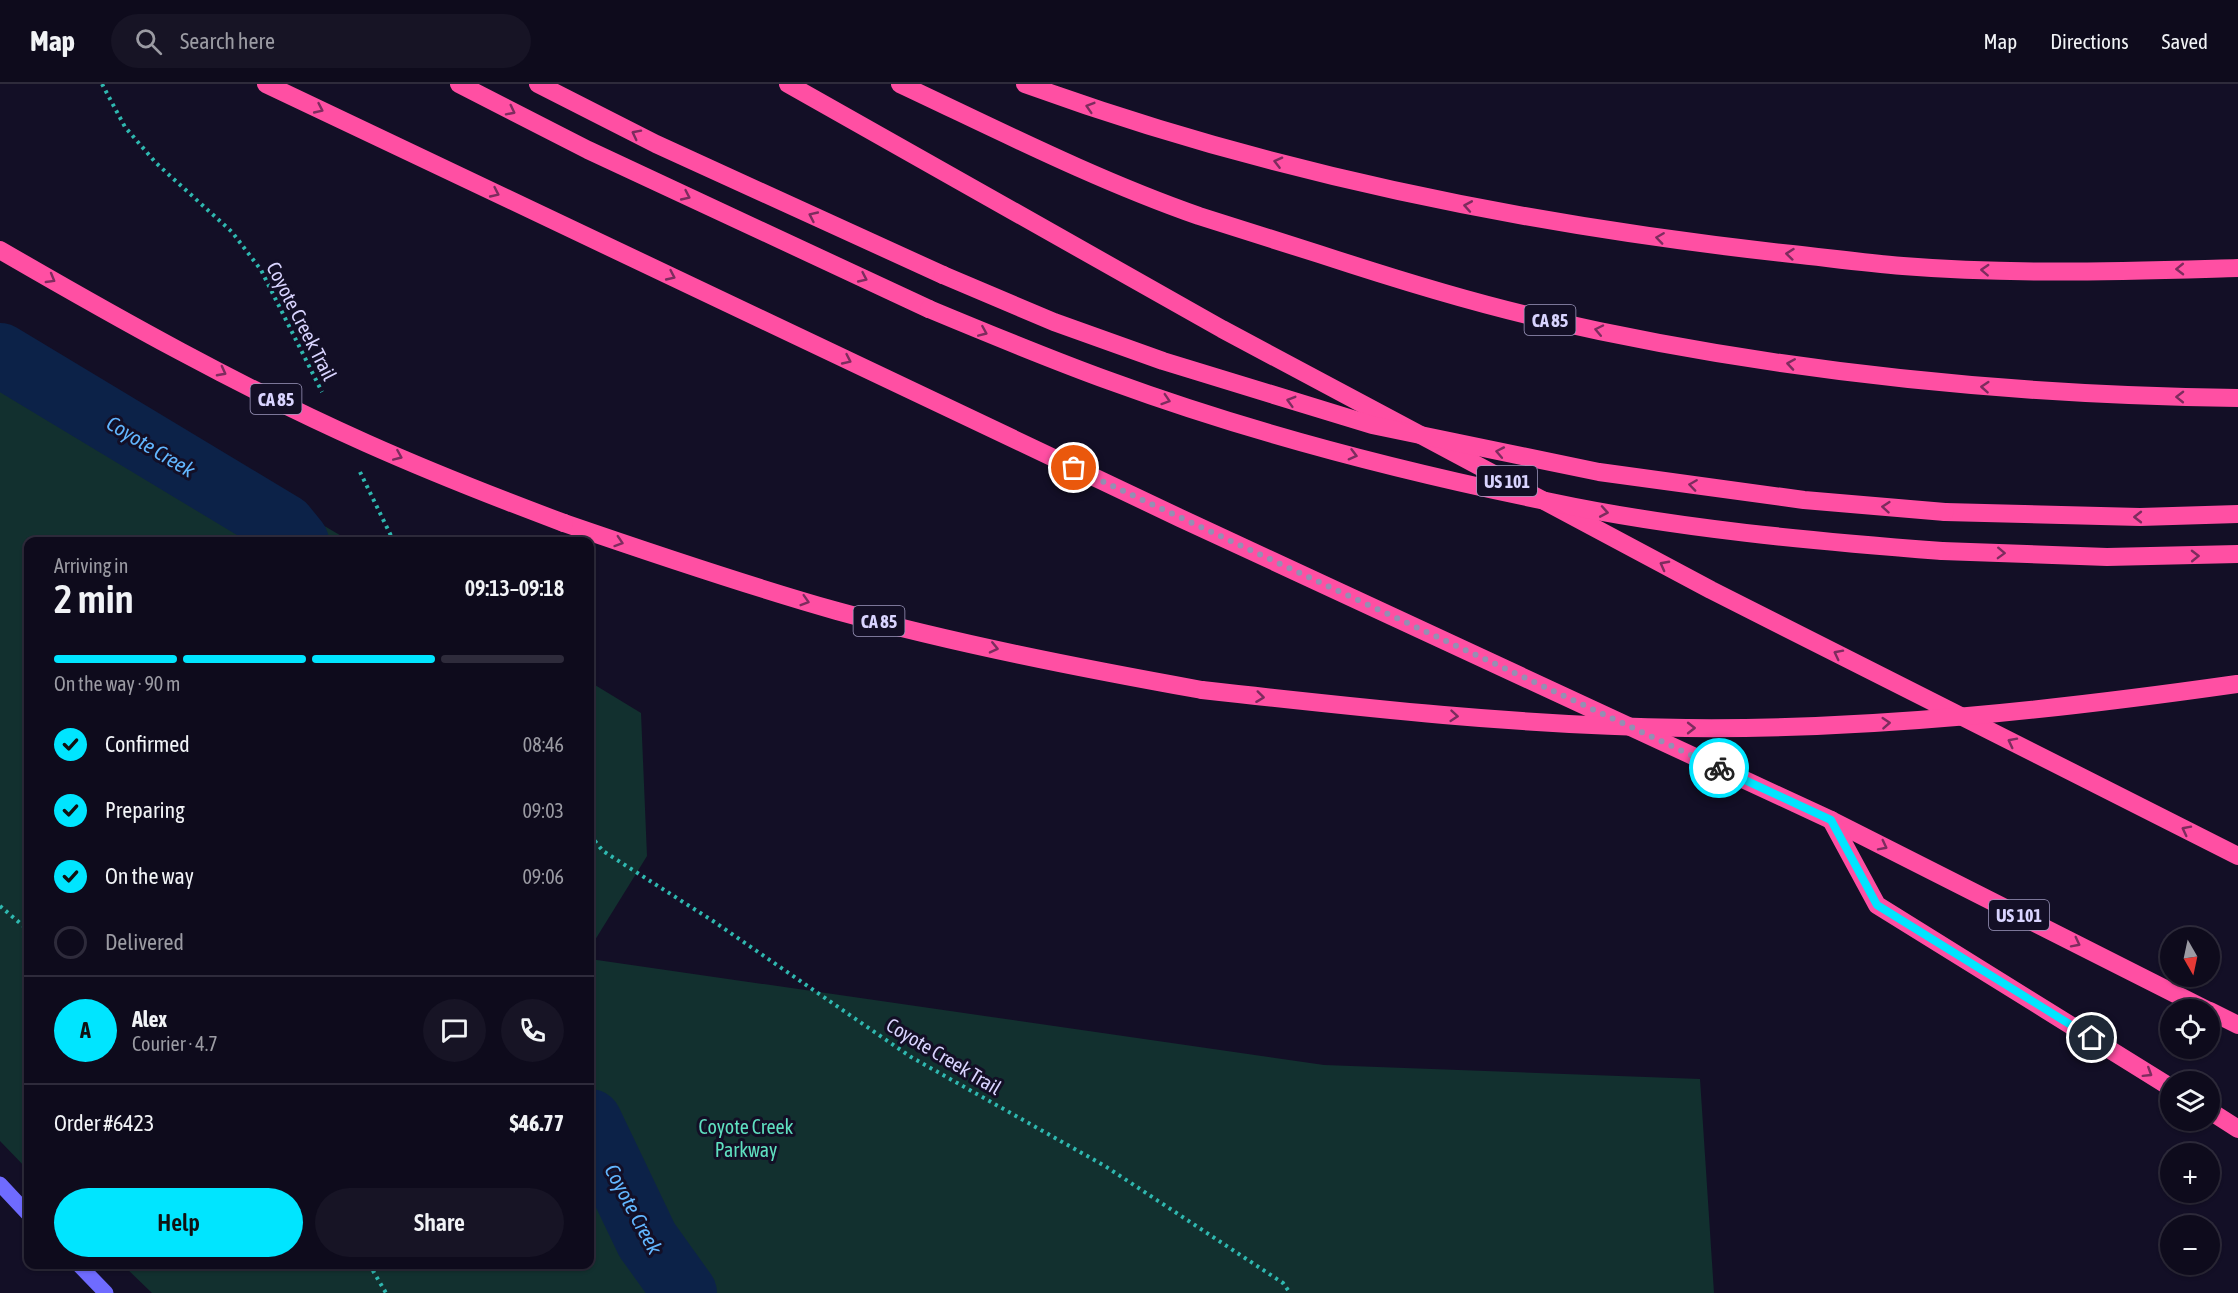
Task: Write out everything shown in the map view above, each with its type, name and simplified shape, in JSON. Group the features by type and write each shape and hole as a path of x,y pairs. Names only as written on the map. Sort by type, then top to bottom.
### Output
{"highway":[{"name":"US 101","path":"266,84 1180,518 1831,820 2187,999"},
{"path":"459,84 588,150 929,309 1027,351 1227,420 1397,466 1551,503 1645,519 1834,542 1942,551 2107,557 2238,554"},
{"path":"538,84 656,144 943,275 1054,322 1162,361 1372,425 1599,472 1804,500 1945,512 2140,517 2238,514"},
{"name":"US 101","path":"788,84 1222,329 1659,562 2238,856"},
{"name":"CA 85","path":"900,84 1065,162 1197,215 1412,284 1538,318 1680,347 1862,375 1988,387 2146,397 2238,398"},
{"path":"1025,84 1080,104 1209,144 1428,198 1576,226 1718,246 1903,266 2081,272 2238,268"},
{"name":"CA 85","path":"0,250 93,304 176,348 344,432 479,490 564,523 718,575 838,611 1100,672 1202,690 1332,705 1515,721 1686,728 1858,724 1989,715 2120,701 2238,684"},
{"path":"1831,820 1877,905 2160,1081"},
{"name":"US 101","path":"2220,1016 2238,1025"},
{"path":"2220,1117 2238,1129"}],"street":[{"path":"0,1184 24,1210"},
{"path":"83,1269 106,1293"}],"path":[{"name":"Coyote Creek Trail","path":"102,84 125,127 156,163 232,232 261,270 326,402"},
{"path":"357,466 392,537"},
{"name":"Coyote Creek Trail","path":"594,840 603,851 714,921 911,1057 1105,1166 1282,1283 1290,1293"},
{"path":"0,906 24,927"},
{"path":"372,1269 386,1293"}],"green space":[{"path":"0,336 343,537 24,537 24,1166 0,1141"},
{"path":"594,684 641,713 647,856 594,942"},
{"name":"Coyote Creek Parkway","path":"594,960 1324,1065 1700,1079 1714,1293 152,1293 127,1269 594,1269"}],"waterway":[{"name":"Coyote Creek","path":"0,355 284,526 293,537"},
{"name":"Coyote Creek","path":"594,1129 647,1240 685,1293"}],"way so far":[{"path":"1074,468 1719,768"}],"route":[{"path":"1719,768 1831,820 1877,905 2092,1038"}]}
